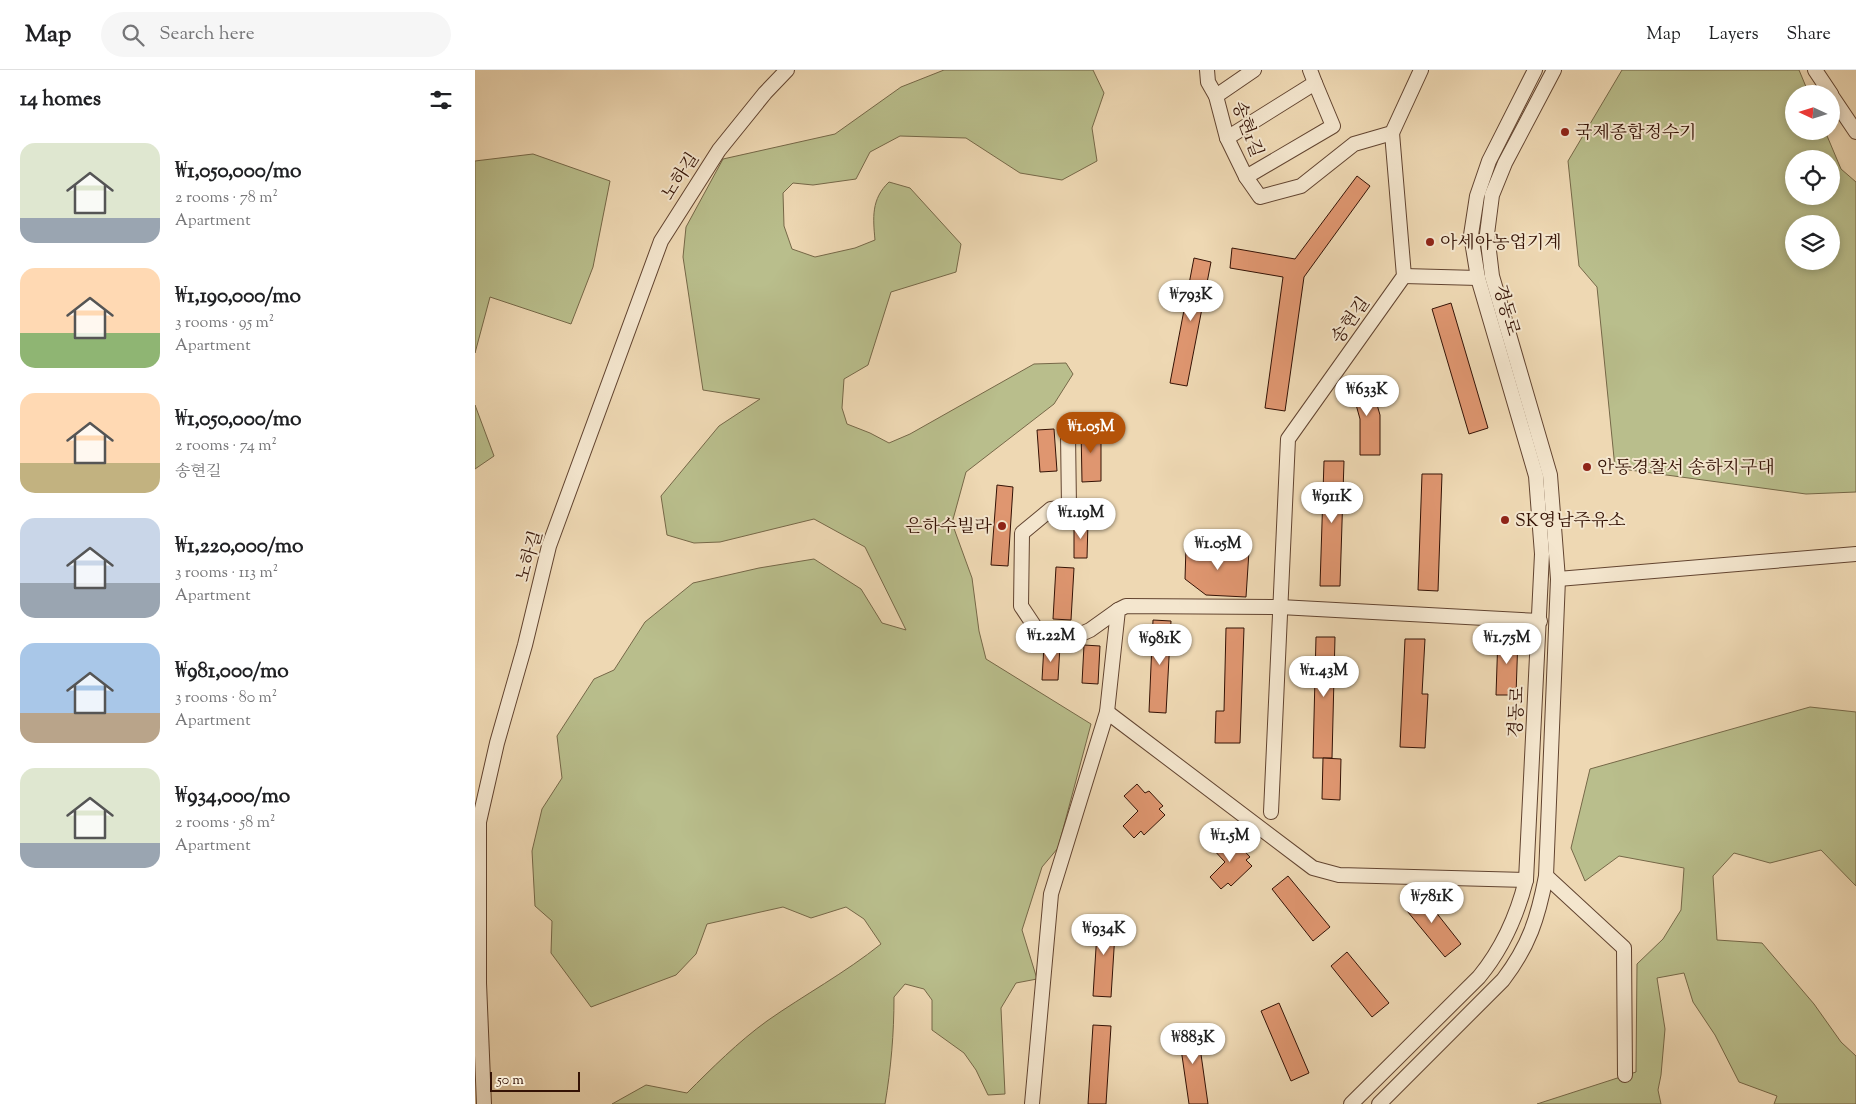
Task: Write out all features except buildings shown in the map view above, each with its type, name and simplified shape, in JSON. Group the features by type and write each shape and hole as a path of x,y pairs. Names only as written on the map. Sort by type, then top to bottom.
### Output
{"street":[{"name":"노하길","path":"484,1104 477,984 479,822 497,743 525,645 549,546 661,241 719,150 765,93 787,70"},
{"name":"송현1길","path":"1207,70 1208,82 1216,96 1227,138 1246,177 1260,197 1301,186 1354,144 1392,132"},
{"path":"1216,96 1254,70"},
{"path":"1421,70 1392,132 1404,276 1478,278"},
{"name":"경동로","path":"1351,1104 1472,984 1491,962 1513,922 1526,880 1542,554 1536,476 1478,278 1471,235 1477,196 1489,161 1535,70"},
{"name":"경동로","path":"1379,1104 1503,980 1513,967 1531,934 1541,902 1546,876 1558,579 1550,475 1492,276 1487,234 1492,195 1505,163 1553,70"},
{"path":"1815,70 1825,85"},
{"path":"1227,138 1313,76 1333,126 1246,177"},
{"path":"1840,108 1856,132"},
{"name":"송현길","path":"1271,812 1288,438 1404,276"},
{"path":"1068,434 1069,506 1051,510 1022,533 1021,606 1041,636 1072,638 1091,630 1126,606 1280,607 1539,621"},
{"path":"1558,579 1856,554"},
{"path":"1032,1104 1051,894 1107,712 1118,610"},
{"path":"1107,712 1313,868 1339,876 1526,880"},
{"path":"1546,876 1624,948 1625,1075"}],"green space":[{"path":"944,70 1093,70 1104,93 1092,128 1097,161 1062,180 1020,173 966,138 900,136 870,152 856,179 813,185 793,183 783,193 784,226 792,249 815,257 855,248 875,240 874,209 879,195 889,182 910,188 961,244 956,272 891,292 868,365 844,379 842,408 847,424 889,443 910,434 1034,364 1066,363 1073,374 1054,404 966,472 952,523 972,578 979,631 986,659 1091,724 1058,848 1042,867 1022,930 1037,979 1016,983 1001,1008 1005,1094 988,1095 976,1070 964,1053 932,1030 932,1000 924,989 905,984 894,997 892,1051 885,1104 612,1104 646,1085 687,1093 756,1029 853,965 881,944 864,919 846,907 811,918 783,907 707,924 696,954 676,975 591,1007 551,953 552,921 535,906 532,851 542,809 562,778 557,736 594,679 614,670 645,622 693,583 759,568 814,559 861,589 882,623 906,630 865,547 814,519 720,542 694,543 667,535 661,496 719,426 760,399 703,390 683,257 686,227 723,159 835,134 901,87"},
{"path":"1622,70 1799,70 1805,85 1785,85 1785,140 1829,140 1833,150 1785,150 1785,205 1840,205 1840,167 1856,182 1856,492 1806,494 1615,468 1597,287 1579,266 1568,161"},
{"path":"533,154 610,181 593,267 571,324 490,297 475,353 475,161"},
{"path":"475,405 494,456 475,469"},
{"path":"1810,707 1856,712 1856,886 1821,850 1770,863 1734,853 1713,876 1717,940 1762,943 1814,1004 1841,1042 1856,1056 1856,1104 1774,1104 1777,1096 1739,1082 1715,1035 1693,1002 1684,973 1657,978 1665,1029 1658,1090 1661,1104 1537,1104 1636,1072 1637,964 1663,939 1681,910 1684,868 1619,856 1585,881 1571,848 1590,769"}],"place":[{"name":"국제종합정수기","path":"1565,132"},
{"name":"아세아농업기계","path":"1430,242"},
{"name":"안동경찰서 송하지구대","path":"1587,467"},
{"name":"SK영남주유소","path":"1505,520"},
{"name":"은하수빌라","path":"1002,526"}]}
